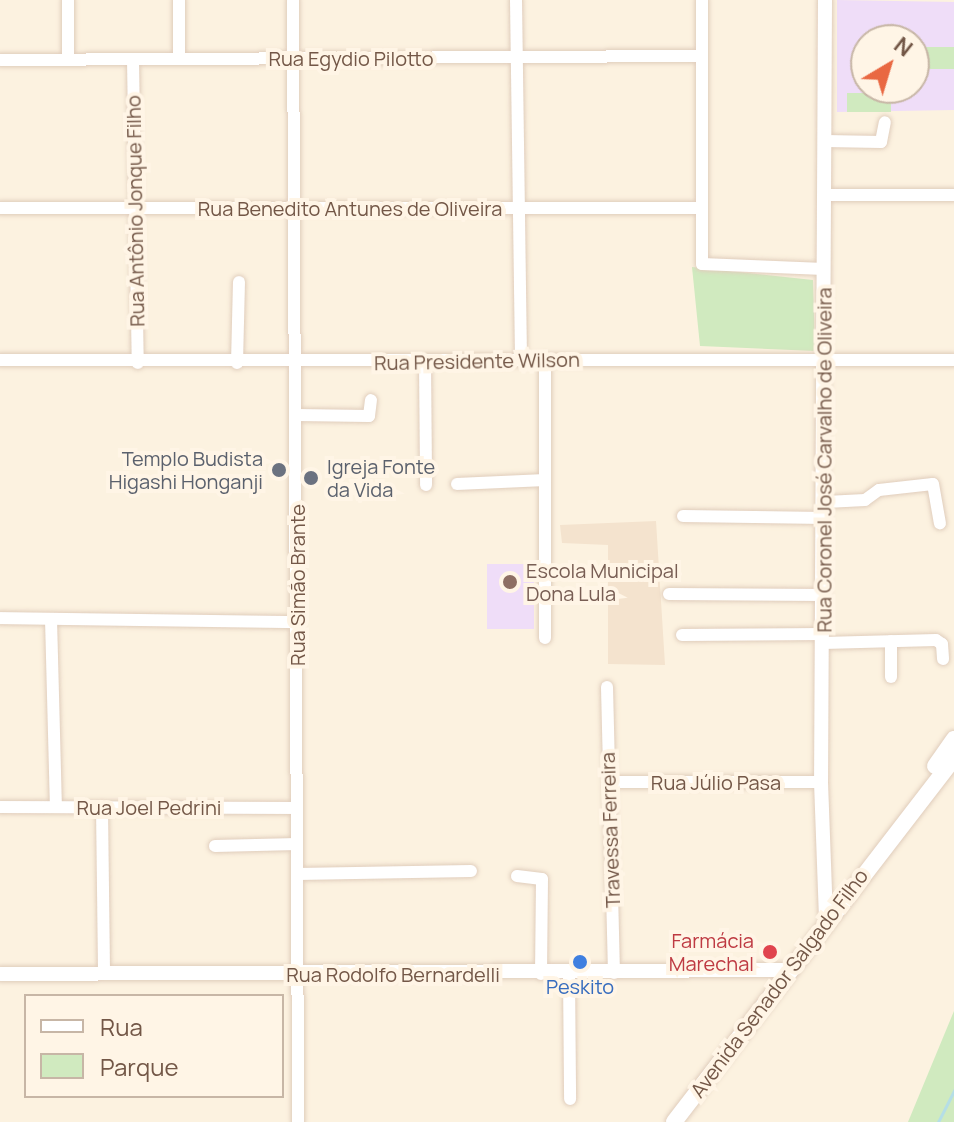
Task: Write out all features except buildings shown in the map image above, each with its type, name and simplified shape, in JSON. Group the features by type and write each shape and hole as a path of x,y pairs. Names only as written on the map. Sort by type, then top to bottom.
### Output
{"main road":[{"name":"Avenida Senador Salgado Filho","path":"883,844 954,739"},
{"name":"Avenida Senador Salgado Filho","path":"674,1122 883,844 954,758"}],"street":[{"path":"68,0 68,60"},
{"path":"179,0 179,58"},
{"name":"Rua Simão Brante","path":"293,0 298,1122"},
{"path":"516,0 521,359"},
{"path":"702,0 702,264 824,269"},
{"name":"Rua Coronel José Carvalho de Oliveira","path":"825,0 826,502 821,782 826,919"},
{"name":"Rua Egydio Pilotto","path":"0,60 293,57 517,60 702,56"},
{"name":"Rua Antônio Jonque Filho","path":"133,60 138,363"},
{"path":"825,141 881,142 885,122"},
{"path":"825,195 954,195"},
{"name":"Rua Benedito Antunes de Oliveira","path":"0,208 701,208"},
{"path":"237,363 239,282"},
{"name":"Rua Presidente Wilson","path":"0,360 295,364 521,359 954,360"},
{"path":"545,359 545,638"},
{"path":"425,361 426,485"},
{"path":"296,415 369,416 371,400"},
{"path":"457,484 545,480"},
{"path":"826,502 865,500 879,490 933,484 940,523"},
{"path":"683,516 825,518"},
{"path":"669,594 824,595"},
{"path":"0,618 297,622"},
{"path":"51,619 56,807"},
{"path":"682,635 940,641 943,659"},
{"path":"891,641 891,677"},
{"name":"Travessa Ferreira","path":"607,687 614,973"},
{"name":"Rua Júlio Pasa","path":"611,782 821,782"},
{"name":"Rua Joel Pedrini","path":"0,807 297,808"},
{"path":"102,807 104,974"},
{"path":"215,846 297,844"},
{"path":"297,874 471,871"},
{"path":"517,876 542,879 541,974"},
{"name":"Rua Rodolfo Bernardelli","path":"0,974 569,974 787,970"},
{"path":"569,974 570,1099"}],"shaded area":[{"path":"837,0 954,2 954,110 837,112"},
{"path":"656,521 665,665 608,664 608,545 562,543 560,525"},
{"name":"Escola Municipal Dona Lula","path":"487,564 534,564 534,629 487,629"}],"green space":[{"path":"930,47 954,47 954,69 930,69"},
{"path":"847,93 850,93 850,104 891,104 891,112 847,112"},
{"path":"692,267 813,280 815,351 700,346"},
{"path":"954,1011 954,1122 908,1122"}],"waterway":[{"path":"938,1122 954,1090"}],"place":[{"name":"Templo Budista Higashi Honganji","path":"279,470"},
{"name":"Igreja Fonte da Vida","path":"311,478"},
{"name":"Escola Municipal Dona Lula","path":"510,582"},
{"name":"Farmácia Marechal","path":"770,952"},
{"name":"Peskito","path":"580,962"}]}
